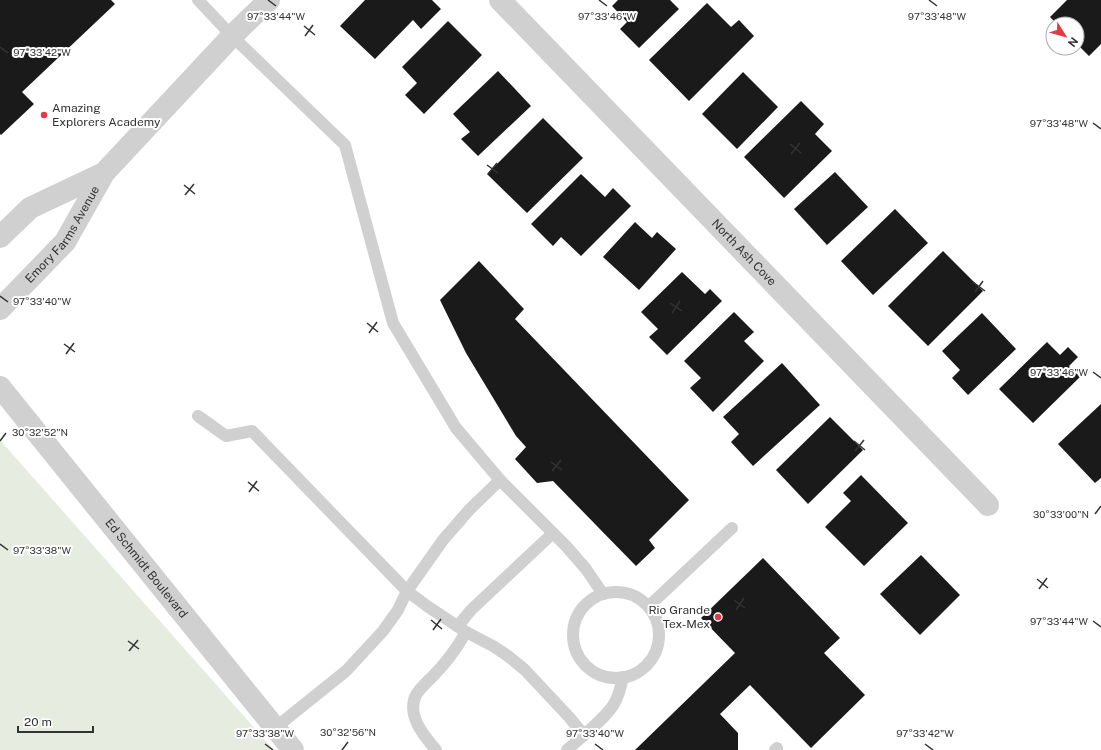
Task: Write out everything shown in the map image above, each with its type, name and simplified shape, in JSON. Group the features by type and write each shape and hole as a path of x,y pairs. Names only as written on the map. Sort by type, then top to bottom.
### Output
{"street":[{"name":"Emory Farms Avenue","path":"0,309 65,242 104,173 232,36 269,0"},
{"name":"North Ash Cove","path":"500,0 988,505"},
{"name":"Emory Farms Avenue","path":"0,237 30,208 104,173"},
{"name":"Ed Schmidt Boulevard","path":"0,387 293,750"}],"lane":[{"path":"198,0 232,36 345,145 393,323 456,428 500,480 566,546 586,569 603,594"},
{"path":"198,416 226,436 252,431 407,591 462,629 503,653 525,670 584,735"},
{"path":"275,728 346,671 383,631 398,610 407,591 443,540 469,510 500,480"},
{"path":"649,606 732,528"},
{"path":"436,750 418,727 414,716 416,696 460,644 462,629 471,610 553,533"},
{"path":"610,592 625,592 638,598 649,606 656,618 659,632 658,647 652,660 642,669 629,676 615,678 601,675 589,668 579,657 574,644 573,630 577,616 585,605 597,596 603,594 610,592"},
{"path":"567,750 606,714 614,703 623,677"}],"shaded area":[{"path":"0,440 274,750 0,750"}],"building":[{"path":"0,0 111,0 115,4 22,92 34,104 1,135 0,134"},
{"path":"365,0 432,0 441,9 421,29 413,20 375,59 340,26"},
{"path":"618,0 670,0 679,9 639,48 620,29 627,22 612,6"},
{"path":"1067,0 1101,0 1101,44 1089,56 1085,52 1085,16 1051,16"},
{"path":"707,3 731,27 739,20 754,36 689,101 649,60"},
{"path":"448,21 482,55 424,114 405,95 417,83 402,67"},
{"path":"498,71 531,106 478,156 461,139 470,132 453,114"},
{"path":"743,72 778,107 737,149 702,114"},
{"path":"801,101 824,124 815,134 832,151 784,198 744,157"},
{"path":"543,118 583,158 527,213 487,174"},
{"path":"835,172 868,207 827,245 794,209"},
{"path":"581,174 605,197 613,188 631,206 581,256 561,237 553,246 531,224"},
{"path":"895,209 928,243 873,295 841,261"},
{"path":"635,222 652,238 657,232 676,249 639,290 603,257"},
{"path":"943,251 983,291 928,346 888,306"},
{"path":"479,261 524,309 515,319 689,500 649,540 655,548 636,566 553,481 537,483 515,459 526,447 516,436 466,353 440,300"},
{"path":"682,272 705,294 710,289 722,301 667,355 649,337 658,329 641,312"},
{"path":"734,312 754,332 744,341 764,361 713,412 690,388 701,378 684,361"},
{"path":"982,313 1016,349 968,395 952,378 960,370 942,351"},
{"path":"1047,342 1060,355 1068,347 1078,357 1069,366 1080,377 1033,423 999,389"},
{"path":"782,363 820,405 753,466 731,442 739,434 723,417"},
{"path":"1101,404 1101,478 1095,483 1058,444"},
{"path":"830,417 863,450 808,504 776,470"},
{"path":"861,475 908,523 864,566 825,527 851,501 843,493"},
{"path":"921,555 960,595 920,635 880,594"},
{"path":"763,558 840,638 824,653 865,695 811,748 750,685 720,714 738,733 738,750 635,750 735,653 701,618"}],"place":[{"name":"Amazing Explorers Academy","path":"44,115"},
{"name":"Rio Grande Tex-Mex","path":"718,617"}]}
